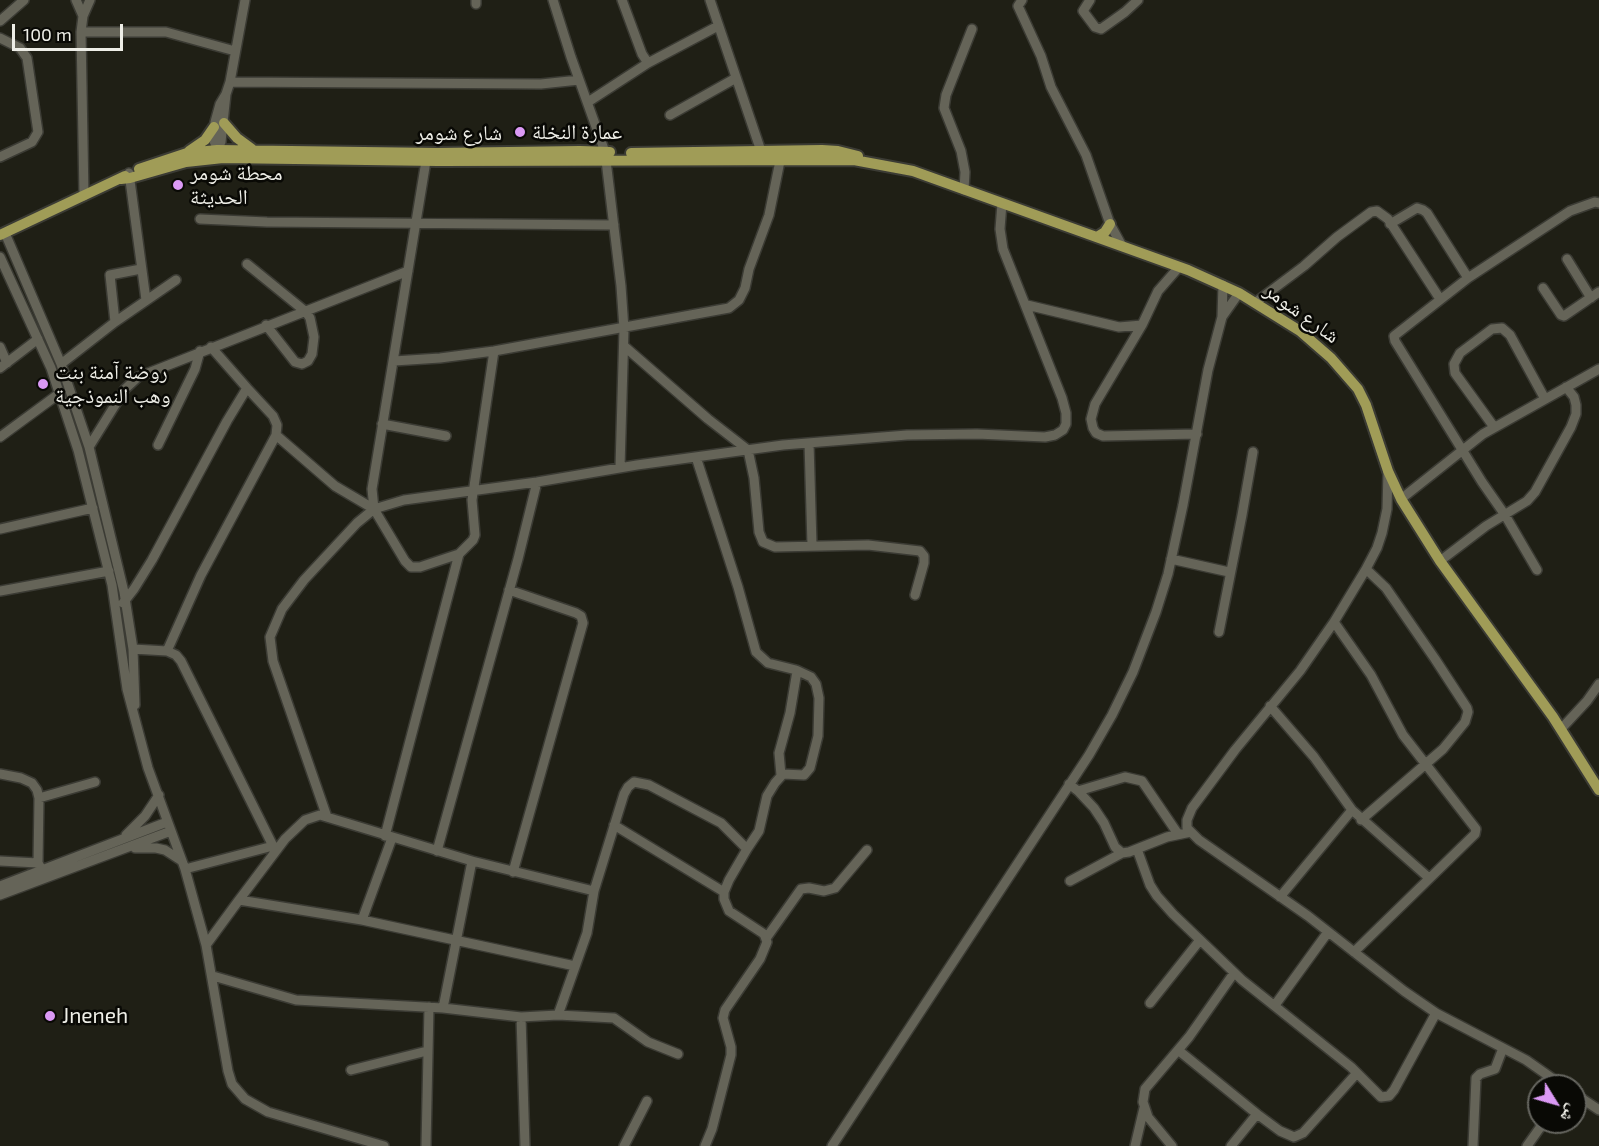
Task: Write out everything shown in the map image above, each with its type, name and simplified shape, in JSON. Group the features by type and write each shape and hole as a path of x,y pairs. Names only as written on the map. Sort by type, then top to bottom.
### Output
{"main road":[{"path":"188,153 219,125 252,149"},
{"name":"شارع شومر","path":"127,177 220,154 252,149 605,156"},
{"name":"شارع شومر","path":"3,234 127,177 188,153 426,161 605,156 763,155 838,151 872,162 913,171 1223,285 1256,302 1315,343 1358,389 1376,430 1388,471 1401,499 1440,561 1561,729 1599,790"},
{"name":"شارع شومر","path":"763,155 780,161 854,160 872,162"},
{"path":"1097,237 1105,232 1110,224"}],"street":[{"path":"0,21 24,0"},
{"path":"76,0 83,16"},
{"path":"84,196 81,32 83,16 90,0"},
{"path":"220,154 214,141 219,125 220,104 230,82 245,0"},
{"path":"553,0 605,156 624,329 620,467"},
{"path":"622,0 642,54 648,63"},
{"path":"710,0 763,155"},
{"path":"1090,0 1083,11 1095,27 1101,29 1138,0"},
{"path":"1018,2 1041,56 1051,87 1086,155 1110,224 1122,246"},
{"path":"588,102 648,63 718,26"},
{"path":"964,190 965,172 961,151 944,108 946,95 972,29"},
{"path":"81,32 166,32 235,51"},
{"path":"0,38 20,48 27,58 38,132 32,142 1,153"},
{"path":"670,115 736,78"},
{"path":"230,82 541,84 579,80"},
{"path":"426,161 372,489 374,509 405,561 411,567 420,567 459,554 469,546 474,535 471,513 473,491 494,351"},
{"path":"394,361 494,351 729,308 739,300 768,215 780,161"},
{"path":"127,177 146,300"},
{"path":"1537,570 1394,336 1468,278 1570,211 1595,202 1599,203"},
{"path":"327,817 273,661 270,637 282,609 304,580 350,530 374,509 404,500 537,482 620,467 808,443 907,435 977,434 1045,437 1055,435 1062,430 1066,424 1066,413 1027,305 1003,249 1000,229 1002,203"},
{"path":"1390,224 1417,208 1423,210 1468,278"},
{"path":"1256,302 1304,266 1337,237 1371,212 1377,211 1382,213 1390,224 1440,299"},
{"path":"200,219 267,222 614,225"},
{"path":"3,234 61,364 89,447 125,601 133,649 134,716"},
{"path":"0,257 60,393 78,450 109,571 127,689 148,768 184,865 206,945 228,1071 236,1091 250,1103 268,1112 384,1146"},
{"path":"1543,288 1561,315 1564,316 1595,295 1567,259"},
{"path":"247,264 306,312 312,322 314,337 311,358 302,364 292,360 266,325"},
{"path":"1179,267 1158,291 1142,325 1095,404 1090,419 1096,433 1103,436 1197,434"},
{"path":"115,322 110,275 141,269"},
{"path":"89,447 118,399 133,380 149,371 408,271"},
{"path":"61,364 115,322 176,280"},
{"path":"832,1146 1069,784 1112,715 1133,672 1156,612 1171,558 1208,370 1222,317 1223,285"},
{"path":"1222,317 1239,293"},
{"path":"1027,305 1119,327 1142,325"},
{"path":"1494,427 1455,373 1454,364 1460,353 1492,330 1502,328 1510,335 1545,399"},
{"path":"0,347 3,365 38,339"},
{"path":"624,346 708,419 748,450 753,471 761,540 765,544 775,547 868,545 920,551 924,556 924,563 915,595"},
{"path":"167,651 201,574 276,435 277,425 273,416 211,347"},
{"path":"158,445 195,369 200,351"},
{"path":"1401,499 1494,427 1599,369"},
{"path":"1440,561 1486,526 1527,501 1534,492 1576,414 1574,397 1566,387"},
{"path":"116,608 125,601 152,560 247,388"},
{"path":"0,437 60,393"},
{"path":"382,424 446,436"},
{"path":"276,435 325,479 359,502 374,509"},
{"path":"808,443 813,545"},
{"path":"1219,632 1253,452"},
{"path":"696,457 738,587 756,652 768,663 811,677 819,698 819,736 807,773 800,776 786,774 781,776 767,796 759,831 724,892 725,906 729,911 767,937"},
{"path":"1388,471 1387,509 1382,533 1366,569 1334,622 1300,671 1270,706 1192,808 1187,820 1187,828 1199,840 1436,1013 1526,1060 1546,1074"},
{"path":"437,851 537,482"},
{"path":"0,529 93,508"},
{"path":"362,920 388,837 459,554"},
{"path":"1171,558 1229,572"},
{"path":"1361,820 1443,749 1467,716 1467,708 1386,588 1366,569"},
{"path":"0,591 109,571"},
{"path":"509,590 576,613 582,616 584,623 513,872"},
{"path":"1334,622 1371,675 1403,735 1476,829 1475,834 1354,952"},
{"path":"133,649 167,651 176,655 181,661 274,848"},
{"path":"781,776 779,753 790,713 797,671"},
{"path":"1561,729 1599,684"},
{"path":"1270,706 1314,757 1361,820 1429,878"},
{"path":"0,774 12,775 30,782 37,790 43,870"},
{"path":"1078,791 1125,777 1142,781 1178,834"},
{"path":"39,798 95,782"},
{"path":"558,1015 587,933 594,891 626,789 634,782 643,782 721,823 747,849"},
{"path":"1069,784 1078,791 1104,824 1111,841 1122,853"},
{"path":"123,844 159,795"},
{"path":"1280,897 1352,810"},
{"path":"206,945 274,848 305,820 320,815 472,861 594,891"},
{"path":"614,825 724,892"},
{"path":"0,886 169,826"},
{"path":"1070,881 1122,853 1178,834 1191,832"},
{"path":"123,844 165,850 184,865 274,848"},
{"path":"1137,849 1147,878 1157,896 1200,940 1234,973 1357,1073 1381,1097 1389,1096 1436,1013"},
{"path":"705,1146 731,1055 723,1018 725,1010 760,959 765,950 767,937 801,889 824,891 835,888 867,850"},
{"path":"0,861 43,870"},
{"path":"443,1008 472,861"},
{"path":"0,895 43,870"},
{"path":"238,900 362,920 575,966"},
{"path":"1275,1005 1328,932"},
{"path":"1150,1003 1200,940"},
{"path":"1135,1146 1144,1108 1145,1089 1178,1050 1234,973"},
{"path":"213,976 296,1000 443,1008 521,1017 558,1015 614,1018 648,1042 678,1054"},
{"path":"426,1146 429,1007"},
{"path":"521,1017 525,1146"},
{"path":"1473,1146 1476,1078 1480,1074 1495,1069 1503,1048"},
{"path":"1178,1050 1288,1136 1303,1133 1357,1073"},
{"path":"351,1070 427,1051"},
{"path":"624,1146 647,1101"},
{"path":"1144,1108 1154,1126 1172,1146"},
{"path":"1231,1146 1257,1114"},
{"path":"1297,1136 1300,1146"}],"place":[{"name":"عمارة النخلة","path":"520,132"},
{"name":"محطة شومر الحديثة","path":"178,185"},
{"name":"روضة آمنة بنت وهب النموذجية","path":"43,384"},
{"name":"Jneneh","path":"50,1016"}]}
